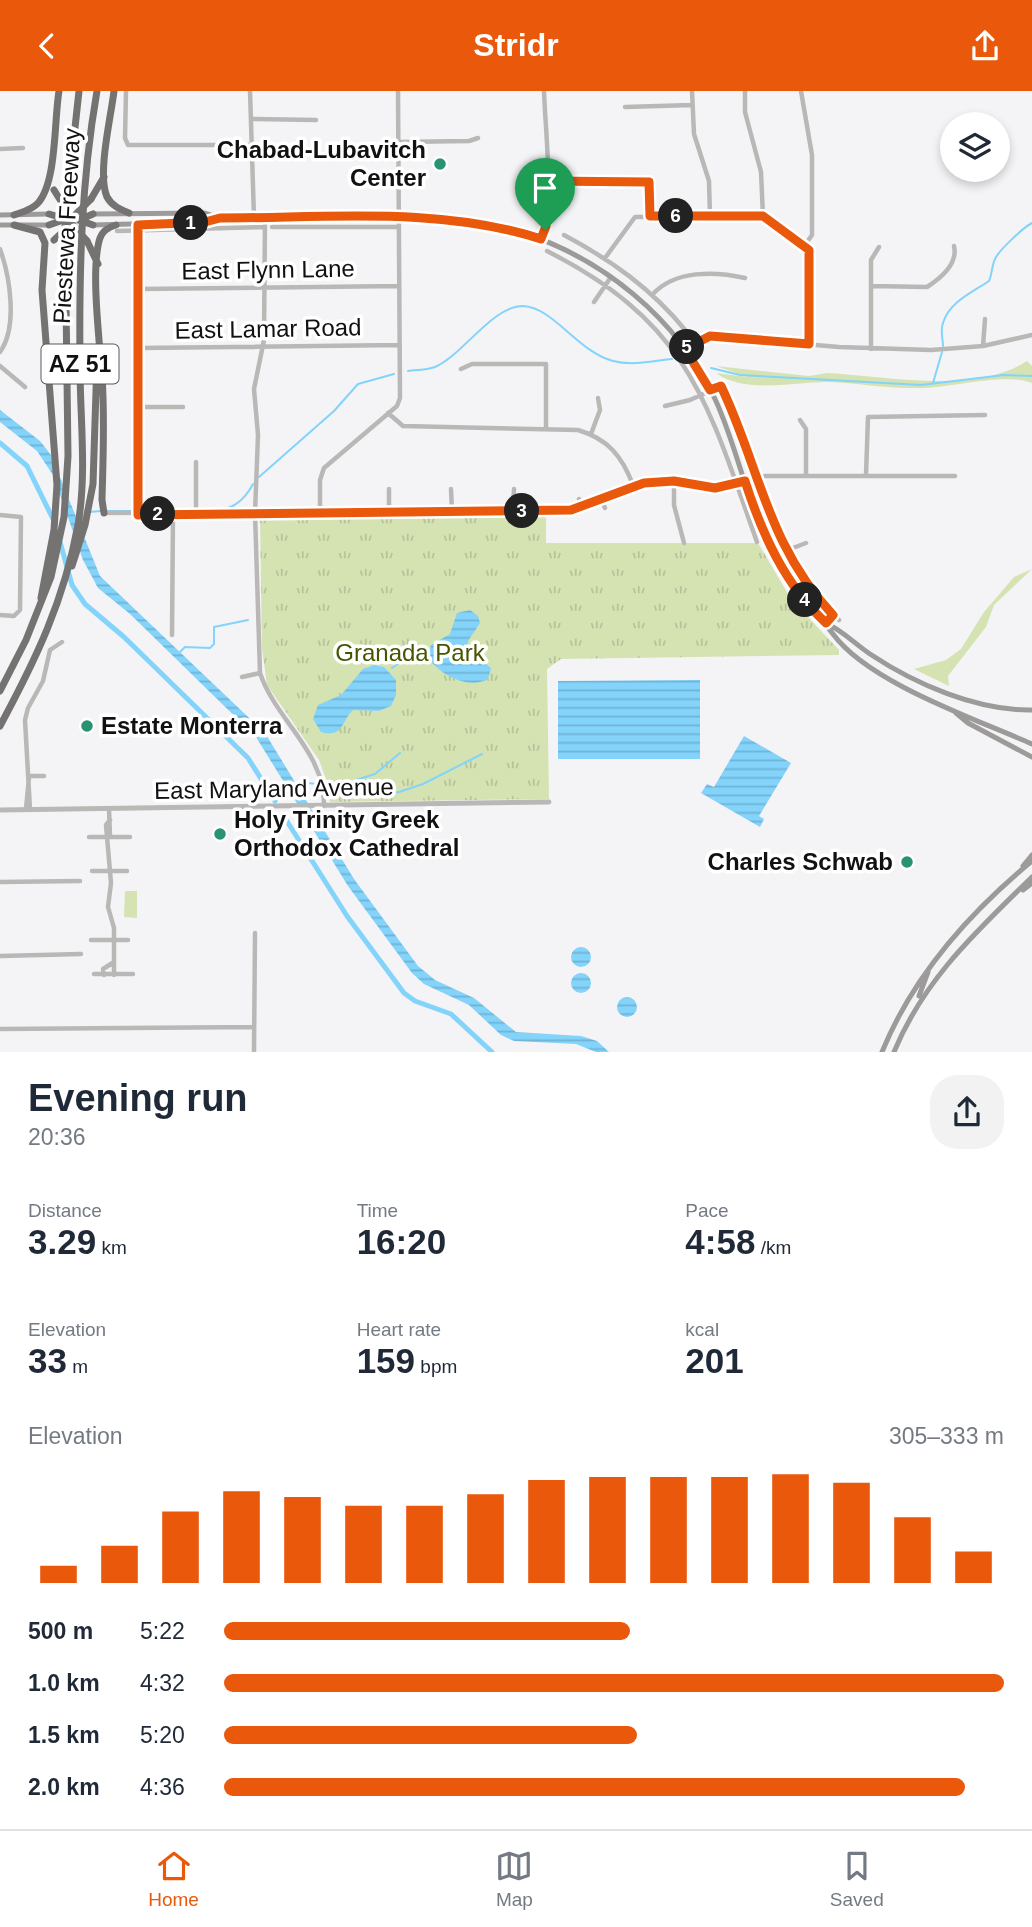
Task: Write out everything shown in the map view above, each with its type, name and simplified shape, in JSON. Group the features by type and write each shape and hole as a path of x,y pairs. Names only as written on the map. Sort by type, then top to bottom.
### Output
{"highway":[{"path":"14,215 38,203 50,178 59,91"},
{"name":"Piestewa Freeway","path":"0,691 41,606 51,577 64,517 68,472 64,238 79,91"},
{"name":"Piestewa Freeway","path":"0,726 34,663 61,600 82,490 80,247 86,164 97,91"},
{"path":"114,91 104,177 110,201 129,213"},
{"path":"45,259 54,240 91,199 104,177"},
{"path":"50,178 72,220 88,241 98,265"},
{"path":"48,214 93,225"},
{"path":"49,225 93,214"},
{"path":"13,225 42,234 45,259 42,290 45,348 56,457 54,530 41,606"},
{"path":"66,579 78,553 90,500 99,353 100,238 106,229 117,228"},
{"path":"99,353 102,376 104,513"}],"main road":[{"path":"93,214 204,213 220,218"},
{"path":"0,215 48,214"},
{"path":"93,225 138,227 205,222 220,218 399,218 473,222 541,239 611,277 645,303 685,349 710,390 777,560 794,587 845,647 881,674 1032,744"},
{"path":"0,225 49,225"},
{"path":"826,623 883,662 933,687 976,702 1031,711"},
{"path":"951,708 968,723 1032,757"},
{"path":"1018,873 1032,855"},
{"path":"882,1052 899,1015 928,970 963,927 1032,862"},
{"path":"894,1052 911,1015 945,966 1032,877"},
{"path":"1012,897 1032,883"},
{"path":"928,970 945,966"},
{"path":"911,1015 928,970"}],"street":[{"path":"127,91 125,138 128,145 252,145"},
{"path":"250,91 254,218"},
{"path":"320,512 320,480 324,468 388,413 400,398 398,91"},
{"path":"541,239 546,226 547,181 544,91"},
{"path":"692,91 694,134 709,181 710,216"},
{"path":"745,91 744,112 761,172 763,216"},
{"path":"801,91 812,155 812,228 807,248 809,344"},
{"path":"625,107 692,105"},
{"path":"251,119 316,120"},
{"path":"398,142 469,141 478,138"},
{"path":"0,149 23,148"},
{"path":"547,181 649,182 650,216"},
{"path":"606,258 631,220 650,216 763,216 807,248"},
{"path":"265,218 263,347 254,389 258,435 255,513 260,673 267,695 317,764 323,785 324,807"},
{"path":"138,515 138,227 265,227"},
{"path":"272,227 399,227"},
{"path":"564,236 606,258 653,294 686,331"},
{"path":"871,286 926,287 953,263 956,254 954,246"},
{"path":"871,349 871,260 880,247"},
{"path":"0,249 5,264 9,314 8,339 0,352"},
{"path":"547,251 607,284 634,306 667,340 702,395 757,541"},
{"path":"653,294 668,281 684,276 745,278"},
{"path":"594,302 611,277"},
{"name":"East Flynn Lane","path":"138,289 399,286"},
{"path":"983,346 985,319"},
{"path":"685,349 710,336 871,349 931,350 983,346 1032,335"},
{"name":"East Lamar Road","path":"138,348 399,345"},
{"path":"461,369 472,364 519,361 546,364 546,428"},
{"path":"0,366 25,387"},
{"path":"665,406 721,386 785,551 809,587 839,620"},
{"path":"591,434 600,410 598,398"},
{"path":"138,407 183,407"},
{"path":"388,413 403,426 569,428 591,434 617,452 633,485"},
{"path":"866,475 868,417 985,415"},
{"path":"800,420 806,429 806,475"},
{"path":"196,462 196,514"},
{"path":"104,513 138,515 513,511 582,507 633,485 674,481 715,488 755,478 806,475 955,476"},
{"path":"674,481 674,505 684,543"},
{"path":"389,489 389,511"},
{"path":"451,489 452,511"},
{"path":"513,511 514,489"},
{"path":"579,499 582,507"},
{"path":"601,499 605,508"},
{"path":"172,635 173,514"},
{"path":"0,515 20,515 19,614 0,615"},
{"path":"785,551 806,543"},
{"path":"826,623 833,615"},
{"path":"28,809 29,776 25,754 27,712 43,681 50,650 62,642"},
{"path":"242,677 260,673"},
{"path":"29,776 44,776"},
{"name":"East Maryland Avenue","path":"0,810 549,802"},
{"path":"109,809 111,870 108,908 113,919 114,975"},
{"path":"89,837 130,837"},
{"path":"92,871 127,871"},
{"path":"0,882 80,881"},
{"path":"254,1052 255,933"},
{"path":"91,940 128,940"},
{"path":"0,956 81,954"},
{"path":"104,975 103,969 114,962"},
{"path":"94,974 134,974"},
{"path":"0,1029 254,1027"}],"green space":[{"path":"1027,361 1032,366 1032,383 1007,379 919,388 827,382 755,385 728,379 716,373 748,377 716,366 809,376 827,373 956,381 982,378"},
{"name":"Granada Park","path":"546,514 546,543 758,543 791,599 839,650 839,655 561,659 547,669 549,799 330,802 327,782 319,760 267,685 262,649 260,518"},
{"path":"1032,569 994,605 986,627 948,676 949,686 914,669 946,660 961,649 984,612 1014,577"},
{"path":"125,891 137,891 137,918 124,917"}],"water":[{"path":"0,410 40,441 51,455 100,576 265,733 354,879 418,966 435,980 474,998 516,1032 581,1036 597,1041 609,1052 596,1052 576,1044 514,1041 501,1035 469,1005 424,984 412,973 348,886 256,737 130,614 98,588 83,560 53,475 37,451 0,422"},
{"path":"470,610 478,616 480,623 468,641 468,650 491,668 488,679 472,683 447,675 428,657 431,645 450,634 457,613"},
{"path":"374,665 384,667 396,680 396,695 391,706 379,711 353,710 338,731 321,732 313,719 318,705 341,695 363,669"},
{"path":"700,680 700,759 558,759 558,681"},
{"path":"744,736 791,763 759,816 764,819 760,827 701,793 707,784 714,787"},
{"path":"581,947 588,950 591,957 588,964 581,967 574,964 571,957 574,950"},
{"path":"581,973 588,976 591,983 588,990 581,993 574,990 571,983 574,976"},
{"path":"627,997 634,1000 637,1007 634,1014 627,1017 620,1014 617,1007 620,1000"}],"waterway":[{"path":"943,346 942,326 950,309 989,281 997,255 1032,223"},
{"path":"408,371 435,367 446,361 500,314 523,306 545,314 588,349 613,361 635,363 672,359"},
{"path":"933,383 942,352"},
{"path":"711,368 740,375 921,385 1004,375 1032,376"},
{"path":"259,477 334,411 358,384 394,374"},
{"path":"0,443 27,466 53,519"},
{"path":"177,510 211,511 230,507 246,495 253,484"},
{"path":"89,512 101,511"},
{"path":"107,511 147,511"},
{"path":"60,542 72,585 85,604 124,637 248,758 275,801"},
{"path":"180,652 185,647 210,648 214,644 214,627 248,620"},
{"path":"392,668 399,663 428,657"},
{"path":"337,786 375,774 400,753"},
{"path":"298,789 308,783 342,787 353,795 399,792 423,784 482,754"},
{"path":"283,815 347,916 404,993 415,1001 451,1014 492,1052"}],"place":[{"name":"Chabad-Lubavitch Center","path":"440,164"},
{"name":"Estate Monterra","path":"87,726"},
{"name":"Holy Trinity Greek Orthodox Cathedral","path":"220,834"},
{"name":"Charles Schwab","path":"907,862"}],"route":[{"path":"547,181 642,181 649,182 650,216 763,216 806,245 809,250 809,344 710,336 685,349 710,390 721,386 771,523 796,568 833,615 826,623 794,587 777,560 745,481 724,488 674,481 644,483 619,490 571,510 138,515 138,225 205,222 220,218 425,218 458,219 493,225 541,239 545,230 547,181"}]}
